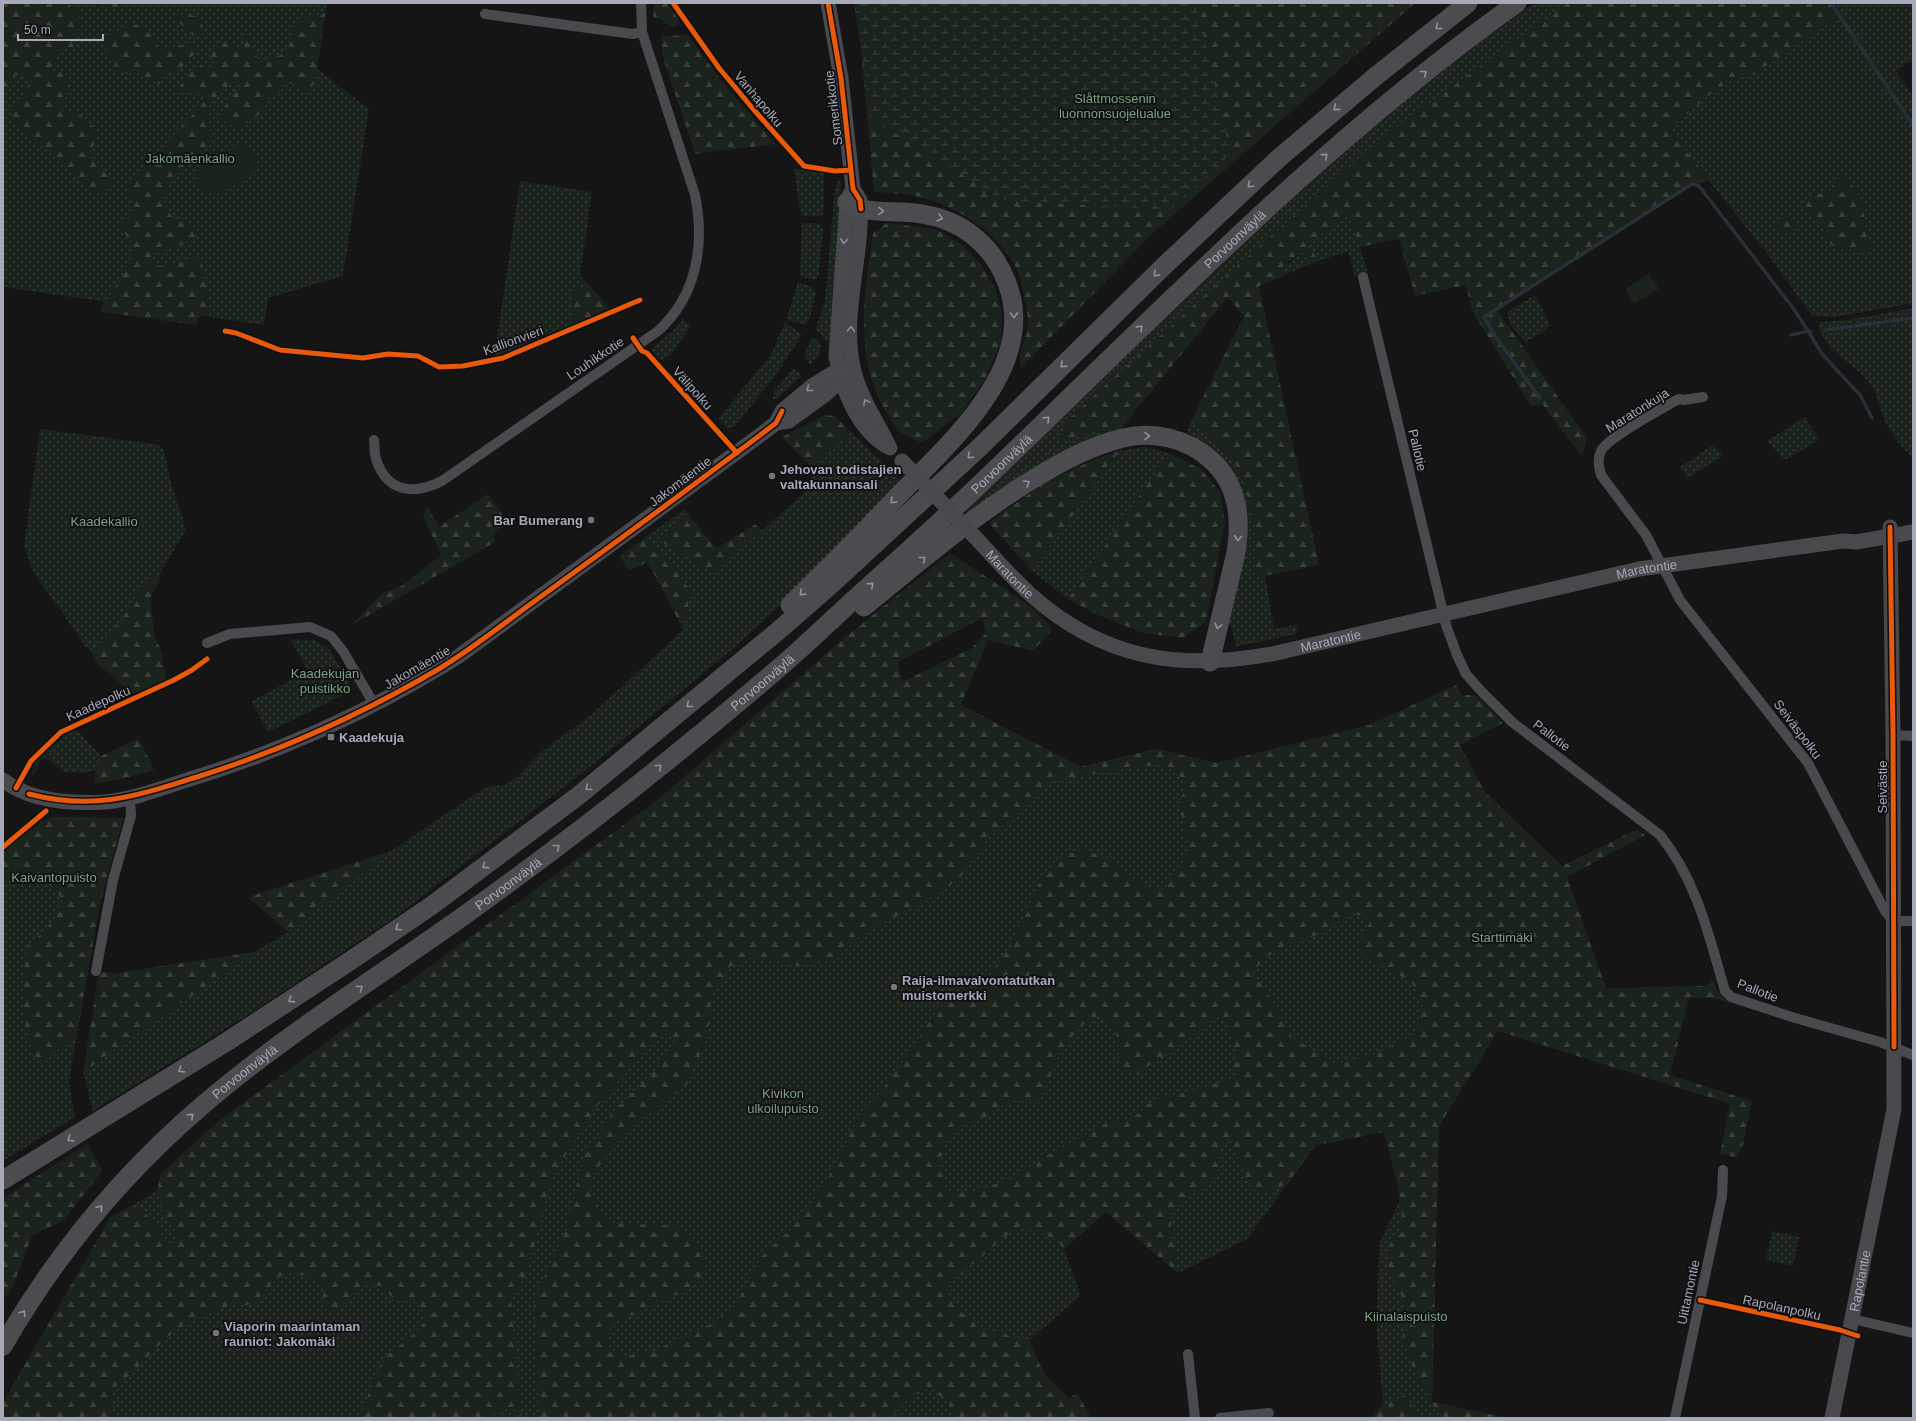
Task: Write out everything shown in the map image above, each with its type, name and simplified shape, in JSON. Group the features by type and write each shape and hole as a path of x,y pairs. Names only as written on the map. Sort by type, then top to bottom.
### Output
{"highway":[{"name":"Porvoonväylä","path":"3,1180 234,1037 431,906 578,796 795,617 980,446 1164,266 1279,158 1376,76 1468,3"},
{"name":"Porvoonväylä","path":"3,1346 54,1265 88,1221 124,1180 204,1104 257,1062 543,858 685,746 769,677 949,514 1199,271 1295,181 1457,47 1516,3"},
{"path":"719,680 770,623 834,562 930,464 966,423 994,385 1010,349 1014,320 1010,291 998,263 977,239 962,228 931,216 901,212 868,211 853,200"},
{"path":"769,677 846,622 952,536 1021,487 1060,463 1094,447 1124,438 1144,436 1168,437 1182,441 1203,453 1222,472 1234,496 1239,518 1238,543 1210,662"}],"street":[{"name":"Louhikkotie","path":"374,440 378,464 393,483 404,489 414,490 430,487 442,481 648,338 665,324 680,306 692,279 697,260 700,228 698,212 695,195 642,32 641,3"},
{"name":"Somerikkotie","path":"828,3 841,78 853,200 850,337 845,373"},
{"path":"485,14 633,34 642,32"},
{"name":"Pallotie","path":"1363,277 1449,636 1466,674 1512,722 1660,835 1675,854 1692,886 1705,920 1725,991 1731,997 1894,1047 1913,1055"},
{"name":"Jakomäentie","path":"776,423 789,421 820,398 845,373"},
{"name":"Jakomäentie","path":"4,782 29,794 61,801 106,802 130,797 211,773 272,751 310,735 374,704 437,670 459,656 637,527 776,423 782,411 812,386 845,373"},
{"name":"Maratontie","path":"845,373 850,403 868,432 875,439 890,448"},
{"name":"Maratontie","path":"845,373 862,397 890,448 1029,593 1054,613 1077,628 1129,652 1163,659 1210,662 1242,660 1444,615 1632,570 1842,541 1856,542 1890,532 1913,523"},
{"name":"Maratonkuja","path":"1662,565 1646,535 1601,475 1599,466 1600,452 1611,440 1673,402 1679,399 1684,400 1704,397"},
{"path":"820,398 837,399 850,403"},
{"name":"Maratontie","path":"1890,532 1913,532"},
{"name":"Seivästie","path":"1888,1143 1892,1125 1895,1090 1890,532"},
{"name":"Seiväspolku","path":"1662,565 1680,600 1808,763 1885,911 1893,921"},
{"path":"206,643 230,634 310,627 331,636 343,651 374,704"},
{"path":"1893,735 1913,736"},
{"path":"96,971 113,880 131,816 130,797"},
{"path":"1893,921 1913,921"},
{"name":"Rapolantie","path":"1832,1418 1888,1143"},
{"name":"Uittamontie","path":"1675,1418 1722,1196 1723,1170"},
{"path":"1852,1319 1913,1333"},
{"path":"1188,1354 1195,1418"},
{"path":"1220,1418 1269,1413"}],"green space":[{"name":"Jakomäenkallio","path":"3,3 327,3 317,69 369,109 343,276 268,298 264,325 3,287"},
{"path":"3,3 65,3 79,12 82,27 72,37 73,47 59,50 53,70 66,73 70,91 58,110 78,113 97,130 91,157 114,182 96,195 9,117 30,83 17,73 7,87 3,87"},
{"path":"96,3 125,3 123,8 110,9"},
{"path":"654,3 668,3 681,24 672,27 660,19 653,18"},
{"name":"Slåttmossenin luonnonsuojelualue","path":"854,3 1415,3 1152,234 1021,368 1020,356 1027,329 1027,310 1020,278 1013,262 1003,248 976,223 943,205 910,195 874,192 859,26"},
{"name":"Slåttmossenin luonnonsuojelualue","path":"854,3 1196,3 1231,154 1168,210 1004,200 872,119"},
{"path":"1535,3 1568,3 1385,135 1226,276 1060,442 1123,426 1117,435 971,517 966,511 1245,243 1324,170 1406,100 1491,34"},
{"path":"1568,3 1837,3 1836,18 1755,73 1733,79 1713,92 1669,129 1709,180 1689,186 1497,310 1587,438 1582,456 1542,404 1531,406 1472,311 1466,285 1415,296 1399,239 1360,247 1347,212 1309,246 1319,261 1311,264 1302,251 1282,267 1285,275 1259,286 1319,565 1254,578 1254,522 1245,487 1233,458 1191,421 1244,316 1228,297 1123,426 1060,442 1064,423 1226,276 1385,135"},
{"path":"1837,3 1913,3 1913,59 1896,71 1913,97 1913,303 1835,317 1812,316 1772,260 1668,129 1713,92 1733,79 1755,73 1836,18","holes":["1834,182 1857,190 1863,207 1868,242 1861,252 1850,249 1837,250 1827,240 1812,195 1829,192"]},
{"path":"184,13 197,17 205,31 201,36 193,35 174,18"},
{"path":"325,13 317,76 311,87 305,92 294,87 292,83 283,86 281,92 275,95 260,113 249,122 235,128 223,122 220,115 228,100 240,88 239,82 232,83 210,103 209,118 212,144 170,181 164,200 170,215 196,229 199,235 186,243 160,252 148,259 154,264 167,266 201,255 210,310 197,319 197,325 101,312 104,303 124,273 132,254 130,243 121,226 133,210 128,186 206,100 195,91 176,91 198,63 207,70 217,65 207,54 216,45 231,40 235,48 242,46 244,35 250,38 259,63 288,52 293,27 308,17"},
{"path":"133,23 153,37 159,50 190,43 196,52 180,69 168,73 159,84 145,78 133,70 129,74 116,70 115,62 107,52 105,41 118,30"},
{"path":"662,34 669,36 688,35 720,79 775,144 695,154 662,54"},
{"path":"239,144 247,145 254,152 258,164 253,175 220,194 208,194 201,190 195,178 200,167"},
{"path":"794,169 821,171 824,174 824,212 822,216 801,216"},
{"path":"1842,176 1857,190 1863,207 1868,242 1874,253 1837,250 1827,240 1823,226 1807,214 1803,206 1812,195 1829,192 1834,182"},
{"path":"520,181 592,192 580,276 611,310 494,359"},
{"path":"838,181 841,181 840,225 830,340 827,342 816,329 825,300 835,189"},
{"path":"1347,212 1360,247 1368,275 1355,277 1348,252 1323,259 1263,284 1261,279 1289,263"},
{"path":"1787,212 1798,228 1789,234 1780,234 1777,226"},
{"path":"802,223 818,223 823,229 819,274 817,279 809,279 800,275"},
{"path":"887,223 936,229 961,244 981,264 995,289 1002,314 1001,341 986,378 961,413 922,443 903,434 893,423 877,394 870,372 866,350 864,327 865,303 873,233"},
{"path":"1649,274 1659,289 1634,304 1625,289"},
{"path":"798,282 812,287 816,292 810,318 806,325 786,320"},
{"path":"588,284 610,310 567,330 571,320 572,293 574,289 585,289"},
{"path":"1535,295 1550,325 1543,332 1526,342 1510,325 1507,312"},
{"path":"1913,308 1913,457 1900,445 1890,431 1879,402 1870,384 1864,376 1828,345 1822,336 1818,325 1821,322 1847,320"},
{"path":"684,319 690,327 670,356 661,360 651,351 652,348 672,332"},
{"path":"785,322 802,335 775,376 736,425 728,429 718,419 772,353"},
{"path":"816,338 822,345 818,356 810,365 804,354 811,339"},
{"path":"793,369 799,372 801,377 776,399 773,399 774,391"},
{"path":"825,415 834,416 852,433 812,468 782,437"},
{"path":"1805,417 1819,440 1787,459 1783,458 1767,441"},
{"path":"1191,421 1233,458 1245,487 1254,522 1254,578 1265,576 1274,629 1297,625 1296,634 1236,646 1232,628 1227,625 1238,568 1223,465 1187,431"},
{"name":"Kaadekallio","path":"40,429 155,444 161,447 164,451 171,483 186,530 163,568 150,598 154,635 161,651 166,679 135,695 98,664 90,650 86,647 32,570 24,545"},
{"path":"852,433 903,482 814,574 729,652 595,763 398,915 251,1013 93,1111 83,1072 254,952 288,932 391,851 486,787 505,785 517,777 541,752 591,715 683,630 691,592 665,556 645,538 684,509 688,514 658,539 713,573 811,487 812,468"},
{"path":"1714,444 1723,456 1687,478 1680,467"},
{"path":"1144,447 1169,453 1068,599 1032,571 1119,451"},
{"path":"1119,451 1032,571 989,523 1041,485 1093,460"},
{"path":"1169,453 1201,469 1220,492 1225,521 1206,622 1183,638 1143,633 1098,615 1068,599"},
{"path":"488,494 508,522 493,535 495,542 350,626 383,593 403,585 441,555 423,516 427,506 439,527"},
{"path":"688,514 714,546 719,547 756,524 762,531 713,573 658,540"},
{"path":"645,538 665,556 691,592 683,630 648,562 629,570 619,556"},
{"name":"Kivikon ulkoilupuisto","path":"950,553 1029,605 1053,629 1033,651 988,640 961,705 1081,767 1156,749 1217,763 1369,725 1456,685 1462,695 1475,695 1503,723 1460,745 1485,792 1562,866 1637,829 1645,835 1567,877 1606,988 1706,986 1712,980 1718,992 1728,1003 1715,998 1689,998 1670,1075 1752,1101 1743,1145 1735,1157 1720,1154 1730,1104 1498,1031 1439,1126 1432,1402 1508,1418 1441,1418 1424,1389 1413,1368 1405,1347 1403,1336 1405,1312 1404,1305 1392,1276 1387,1257 1388,1248 1398,1234 1402,1222 1397,1182 1384,1132 1316,1145 1289,1181 1270,1192 1251,1189 1230,1141 1219,1146 1220,1167 1213,1182 1174,1206 1171,1225 1178,1273 1106,1212 1064,1249 1057,1240 1027,1228 1011,1232 945,1287 953,1301 962,1312 979,1326 1001,1334 1029,1341 1044,1374 1069,1399 1077,1393 1091,1418 953,1418 949,1404 932,1388 919,1393 905,1402 893,1418 524,1418 539,1414 534,1299 566,1230 583,1159 614,1111 655,1070 678,1038 661,1033 597,1106 553,1175 526,1275 511,1300 521,1418 517,1418 514,1407 479,1418 360,1418 373,1381 382,1362 389,1354 420,1329 426,1319 423,1311 414,1300 395,1300 381,1286 366,1285 348,1304 334,1313 325,1310 322,1301 324,1292 319,1283 302,1275 285,1273 273,1283 253,1305 232,1305 187,1323 166,1338 129,1376 119,1381 112,1396 113,1418 3,1418 3,1402 110,1218 134,1205 145,1212 171,1247 180,1240 163,1213 157,1191 161,1174 220,1120 659,799 843,639","holes":["982,618 986,633 972,648 902,682 898,662","1161,764 1186,781 1180,806 1188,853 1164,890 1144,886 1106,858 1082,849 1057,859 1039,884 1010,947 988,977 963,988 939,1008 883,1089 860,1113 828,1179 796,1224 760,1258 736,1304 713,1323 652,1352 624,1356 611,1349 605,1339 617,1321 666,1300 699,1282 707,1264 693,1237 674,1226 615,1223 599,1210 588,1188 595,1173 612,1148 643,1119 687,1084 707,1039 713,992 731,966 753,957 799,966 835,960 863,934 931,898 959,879 987,840 1054,780","1353,913 1369,919 1369,925 1362,935 1360,955 1391,970 1412,983 1422,1004 1417,1030 1404,1040 1381,1052 1347,1061 1332,1063 1291,1036 1278,1008 1252,972 1268,956 1325,931","1101,1015 1116,1029 1120,1069 1135,1075 1194,1035 1213,1017 1226,1019 1235,1049 1235,1077 1193,1091 1164,1096 1148,1104 1133,1118 1104,1124 1059,1148 1010,1179 971,1192 947,1190 940,1168 944,1143 963,1125 988,1116 1011,1100 1039,1102 1061,1052 1079,1027"]},
{"path":"157,575 161,577 150,598 154,635 161,651 166,679 135,695 98,664 90,650 108,635 119,622 144,583"},
{"name":"Kaadekujan puistikko","path":"290,639 315,640 329,649 349,681 349,692 268,732 252,701 308,671"},
{"name":"Kivikon ulkoilupuisto","path":"768,704 961,705 1081,767 1156,749 1217,763 1369,725 1498,1030 1439,1126 1432,1402 1508,1418 1370,1418 1383,1404 1377,1333 1379,1244 1401,1198 1384,1132 1316,1145 1247,1239 1178,1273 1106,1212 1064,1249 1081,1295 1029,1341 1044,1374 1069,1399 1077,1393 1091,1418 3,1418 3,1402 110,1218 157,1191 161,1174 220,1120 659,799"},
{"path":"75,728 109,765 86,773 64,772 42,754 60,736"},
{"path":"139,738 154,770 122,779 95,783 95,770 101,756"},
{"path":"48,748 52,752 46,758 40,760 34,775 31,774 36,760"},
{"name":"Kaivantopuisto","path":"54,817 123,818 99,908 69,1082 75,1117 3,1161 3,852 41,822"},
{"path":"54,817 123,818 99,908 77,1034 48,1059 38,1061 31,1055 30,1040 26,1029 22,980 28,946 46,929 59,912 63,900 51,886 35,873 15,879 3,879 3,852 41,822"},
{"path":"391,851 288,932 248,897"},
{"path":"254,952 83,1072 99,972 116,973"},
{"path":"87,1144 103,1170 63,1221 32,1235 14,1284 3,1300 3,1198"},
{"path":"1772,1231 1799,1237 1793,1266 1766,1260"},
{"path":"1407,1395 1417,1418 1370,1418 1383,1404"}],"waterway":[{"path":"1831,3 1913,125"},
{"path":"1540,398 1498,340 1484,317 1692,184 1699,186 1793,308 1808,331 1811,332"},
{"path":"1825,330 1913,318"},
{"path":"1791,335 1808,331 1822,354 1860,395 1872,418"}],"cycle path":[{"name":"Vanhapolku","path":"673,3 719,68 804,166 835,171 851,170"},
{"path":"828,3 841,78 853,189 860,200 861,209"},
{"name":"Kallionvieri","path":"225,331 236,333 280,350 363,358 388,354 418,356 439,367 463,366 503,358 640,300"},
{"name":"Välipolku","path":"633,338 642,351 647,353 737,453"},
{"path":"29,794 52,799 95,801 114,799 154,790 259,756 380,702 437,670 478,643 759,436 776,423 782,411"},
{"path":"1890,527 1893,735 1894,1047"},
{"name":"Kaadepolku","path":"16,788 31,761 61,732 174,680 192,670 207,659"},
{"path":"3,847 46,811"},
{"name":"Rapolanpolku","path":"1700,1300 1840,1330 1858,1336"}],"place":[{"name":"Jehovan todistajien valtakunnansali","path":"772,476"},
{"name":"Bar Bumerang","path":"591,520"},
{"name":"Kaadekuja","path":"331,737"},
{"name":"Raija-ilmavalvontatutkan muistomerkki","path":"894,987"},
{"name":"Viaporin maarintaman rauniot: Jakomäki","path":"216,1333"}],"park label":[{"name":"Starttimäki","path":"1502,937"},
{"name":"Kiinalaispuisto","path":"1406,1316"}]}
